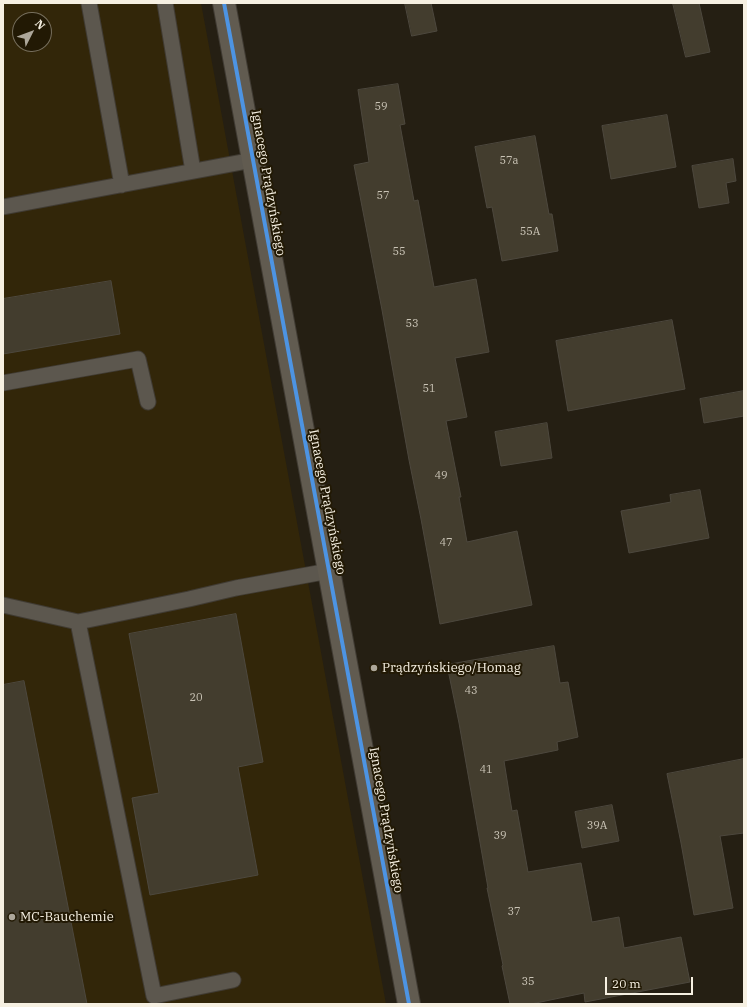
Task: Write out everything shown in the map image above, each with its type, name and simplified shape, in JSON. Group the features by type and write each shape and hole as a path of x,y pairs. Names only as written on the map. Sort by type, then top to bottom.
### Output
{"street":[{"name":"Ignacego Prądzyńskiego","path":"224,3 410,1004"}],"lane":[{"path":"89,3 122,185"},
{"path":"165,3 193,171"},
{"path":"3,207 253,160"},
{"path":"3,383 138,359 148,402"},
{"path":"3,605 78,622 236,588 329,571"},
{"path":"78,622 154,996 233,980"}],"shaded area":[{"path":"3,3 201,3 386,1004 3,1004"}],"building":[{"path":"405,3 431,3 437,31 412,36"},
{"path":"673,3 699,3 710,52 686,57"},
{"path":"398,84 405,124 400,125 414,201 418,200 434,287 476,279 489,352 455,358 467,417 446,421 461,497 459,497 467,542 517,531 532,605 440,624 354,165 369,162 358,90"},
{"path":"667,115 676,167 611,179 602,126"},
{"path":"535,136 549,214 552,214 558,251 502,261 492,207 487,208 475,147"},
{"path":"733,159 736,181 726,183 729,203 699,208 692,166"},
{"path":"111,281 120,334 3,354 3,299"},
{"path":"672,320 685,389 568,411 556,341"},
{"path":"744,391 744,416 704,423 700,399"},
{"path":"547,423 552,458 501,466 495,432"},
{"path":"700,490 709,538 629,553 621,511 671,502 670,495"},
{"path":"236,614 263,762 238,767 258,875 150,895 132,798 159,793 129,634"},
{"path":"554,646 560,683 568,682 578,737 557,742 558,750 504,761 512,811 517,810 528,872 581,863 592,922 619,917 624,948 681,937 690,982 585,1002 584,993 531,1004 510,1004 487,888 459,723 447,665"},
{"path":"24,681 87,1004 3,1004 3,685"},
{"path":"744,759 744,833 720,836 733,908 694,915 667,774"},
{"path":"612,805 619,841 582,848 575,812"}],"cycle path":[{"path":"224,3 409,1004"}],"place":[{"name":"Prądzyńskiego/Homag","path":"374,668"},
{"name":"MC-Bauchemie","path":"12,917"}]}
